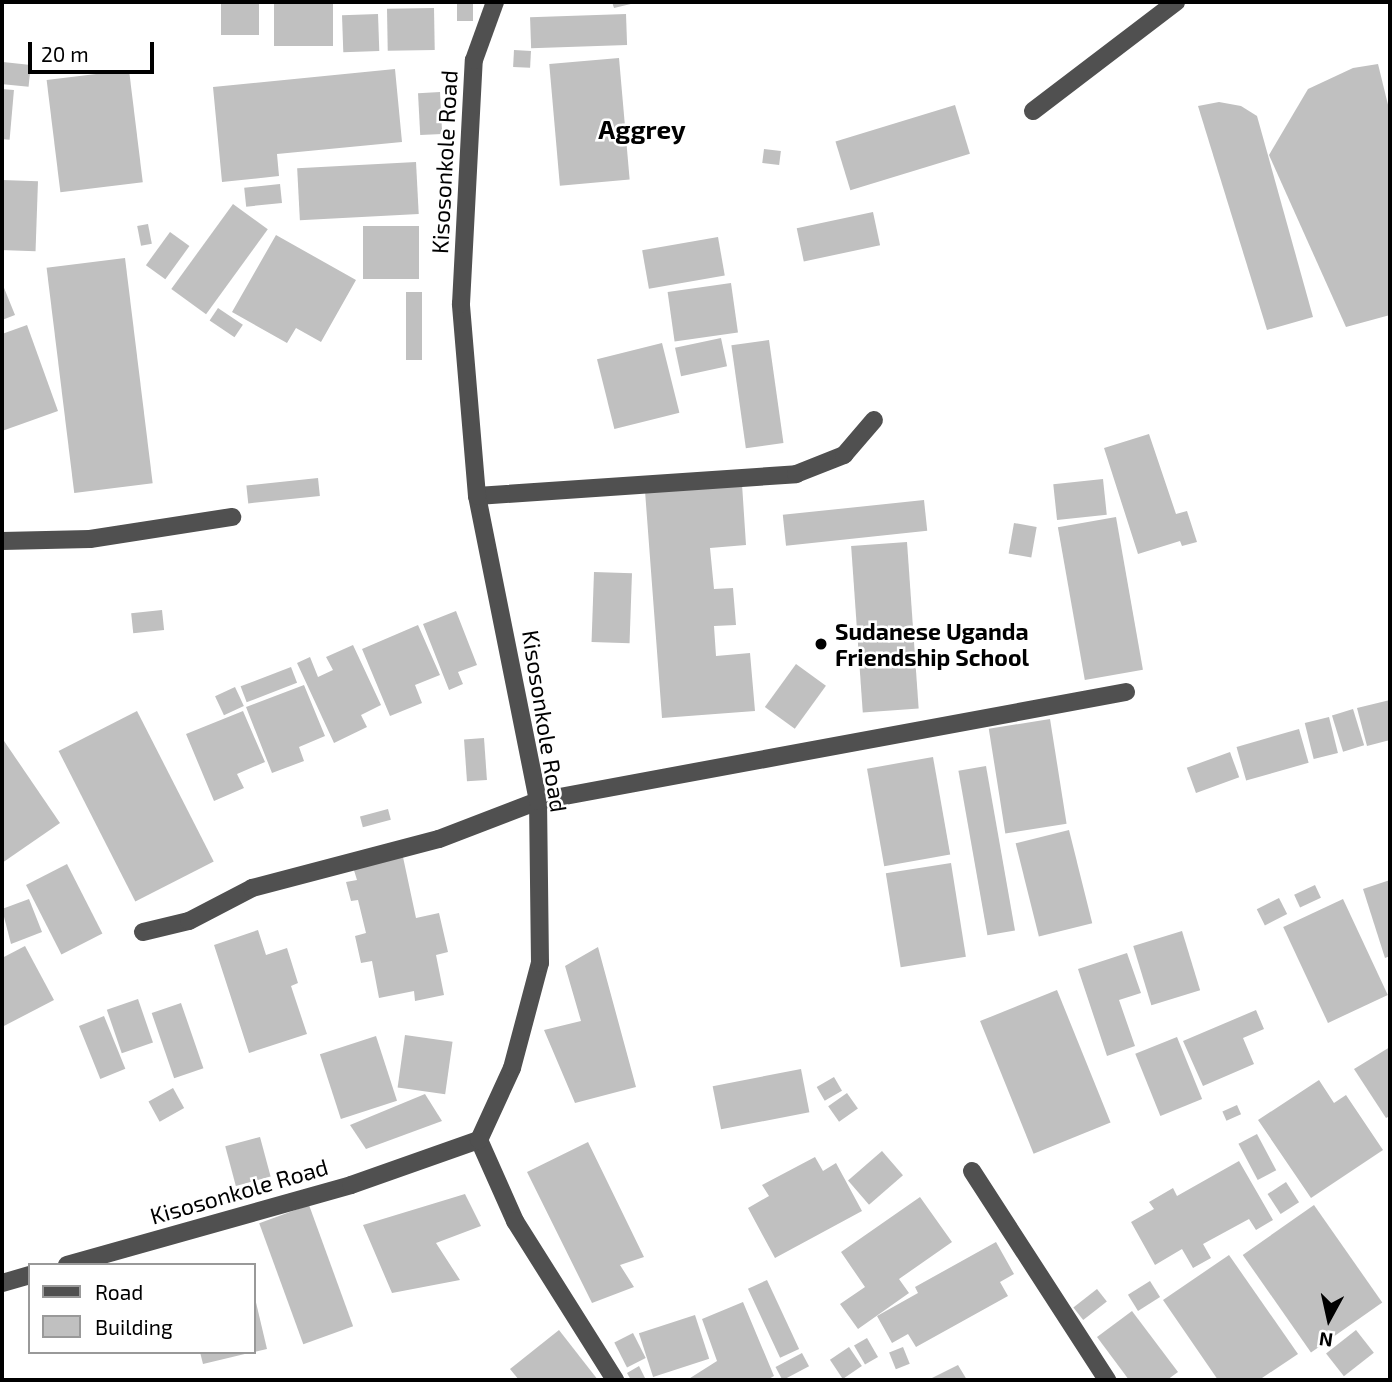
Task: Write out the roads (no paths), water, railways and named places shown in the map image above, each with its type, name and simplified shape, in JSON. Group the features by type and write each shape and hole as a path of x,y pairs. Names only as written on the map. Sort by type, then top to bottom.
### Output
{"street":[{"name":"Kisosonkole Road","path":"74,1263 351,1185 479,1140 512,1068 540,963 538,801 477,496 461,304 474,60 495,2"},
{"path":"1032,111 1176,2"},
{"path":"477,496 796,474 844,455 874,419"},
{"path":"2,541 90,539 232,517"},
{"path":"143,932 189,921 252,888 439,838 538,801 1126,692"},
{"path":"479,1140 515,1221 615,1380"},
{"path":"972,1171 1107,1380"},
{"path":"2,1283 28,1276"}],"place":[{"name":"Sudanese Uganda Friendship School","path":"821,644"}],"district":[{"name":"Aggrey","path":"642,129"}]}
